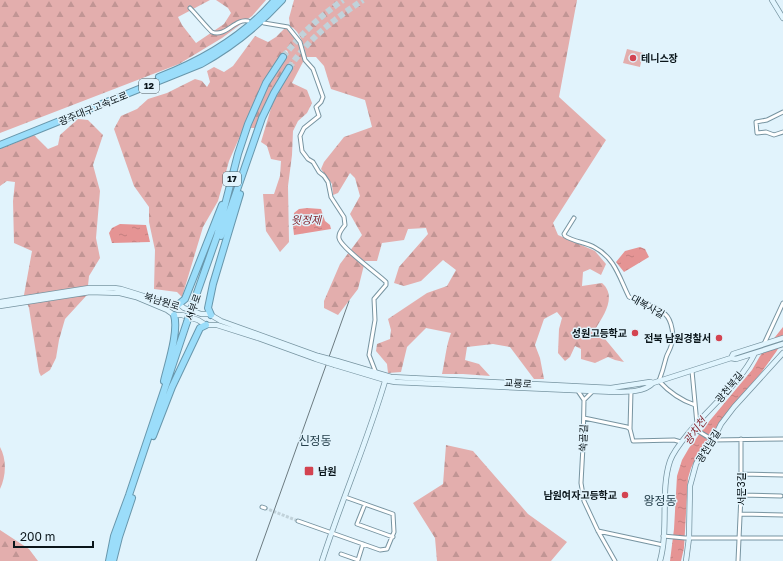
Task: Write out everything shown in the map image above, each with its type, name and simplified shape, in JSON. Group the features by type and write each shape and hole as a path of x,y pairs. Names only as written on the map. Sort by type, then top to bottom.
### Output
{"highway":[{"name":"광주대구고속도로","path":"0,140 162,76 202,58 244,30 275,0"},
{"name":"광주대구고속도로","path":"0,145 201,64 244,36 264,19 282,0"},
{"name":"서부로","path":"113,561 119,537 151,436 217,236 246,129 255,105 266,83 283,57"},
{"name":"서부로","path":"194,307 262,118 274,93 289,68"},
{"path":"211,316 208,308 213,284 262,118"},
{"path":"177,304 185,299 199,266 224,200 233,165 238,154"},
{"path":"151,436 176,330 176,321 173,314"},
{"path":"151,436 200,328 208,325"},
{"name":"서부로","path":"109,561 114,536 151,436"}],"street":[{"path":"772,0 783,18"},
{"path":"190,8 199,16 211,31 217,33 225,31 238,22 245,20 248,21"},
{"path":"264,23 288,26 300,42 305,60 313,69 323,97 322,102 316,107 319,116 304,128 300,136 302,151 308,159 313,162 328,182 331,197 344,216 345,225 339,234 341,243 354,257 386,282 386,285 374,299 375,320 370,355 374,375 380,384 382,391"},
{"path":"783,112 767,120 756,122 757,133 766,132 774,135 783,132"},
{"name":"대복사길","path":"574,218 564,234 565,236 573,241 593,247 603,253 608,257 622,279 629,297 664,313 668,317 671,326 672,345 666,358 659,381"},
{"name":"북남원로","path":"0,302 105,287 121,289 169,304 177,304 184,308 211,316 317,357"},
{"name":"북남원로","path":"0,306 90,292 112,292 136,297 173,314 182,315 208,325 217,326 258,338 317,357"},
{"path":"766,343 783,302"},
{"path":"173,314 171,308 177,304"},
{"path":"208,325 212,322 211,316"},
{"name":"교룡로","path":"730,358 733,354 783,338"},
{"name":"교룡로","path":"386,378 611,388 650,382 653,383 730,358 736,359 783,344"},
{"name":"광천남길","path":"686,561 689,491 691,477 700,456 734,407 783,352"},
{"name":"광천북길","path":"660,561 665,536 667,475 671,460 681,442 695,429 696,424 734,382 755,353"},
{"path":"745,367 746,356"},
{"path":"317,357 386,378 322,561"},
{"path":"692,371 696,424"},
{"name":"교룡로","path":"386,378 434,384 578,392 631,391 650,387 653,383"},
{"path":"659,381 679,399 695,405"},
{"path":"631,391 630,429 632,441 674,440 681,442"},
{"path":"578,392 584,400 584,418"},
{"path":"584,400 592,392"},
{"name":"쑥골길","path":"615,561 586,507 581,483 584,418 627,427 630,429"},
{"path":"695,429 712,439 783,439"},
{"name":"서문3길","path":"738,561 740,538 741,439"},
{"path":"741,474 783,475"},
{"path":"741,495 781,496"},
{"path":"298,521 363,544 385,550 388,548 394,532 393,514 345,497"},
{"path":"365,504 357,524 393,536"},
{"path":"740,514 783,515"},
{"path":"598,531 663,545"},
{"path":"665,536 687,538 783,538"},
{"path":"341,554 358,560 363,544"}],"green space":[{"path":"0,0 210,0 178,17 182,25 196,43 224,24 231,13 228,8 216,0 266,0 252,16 222,38 179,64 0,133"},
{"path":"294,0 577,0 559,97 606,140 553,223 558,235 595,251 606,264 601,275 590,269 583,272 582,286 602,283 606,288 609,294 608,306 596,328 624,362 608,357 595,363 581,359 581,349 575,346 570,357 565,361 558,353 559,329 562,318 557,312 544,319 535,345 540,358 544,379 534,379 510,347 493,344 467,347 465,360 479,364 490,376 442,374 451,333 426,328 407,347 401,372 388,373 387,364 376,351 377,344 390,339 391,330 388,319 427,293 447,286 456,270 443,260 421,281 404,286 394,283 399,267 428,234 426,228 408,229 404,240 382,243 377,261 365,261 358,289 338,315 324,308 324,301 340,264 362,235 350,214 360,196 355,178 350,173 338,193 333,195 332,184 321,169 324,162 344,137 372,127 365,100 331,89 324,66 316,57 306,57 303,44 297,32 290,26 289,18"},
{"path":"285,28 296,37 304,60 292,83 307,90 312,103 307,113 298,121 293,131 288,186 289,242 280,252 266,231 263,194 274,194 280,176 281,161 271,159 267,146 261,142 274,98 293,63 291,62 289,64 272,93 257,126 255,128 251,128 249,126 266,87 286,58 288,52 286,50 281,54 262,86 229,161 218,201 203,227 182,297 177,292 154,289 155,250 149,222 149,207 134,186 114,129 121,116 137,109 148,99 167,93 195,79 202,81 207,87 210,82 207,71 214,67 224,72 233,66 255,36 268,42 276,37"},
{"name":"테니스장","path":"627,49 643,53 640,67 623,63"},
{"path":"78,119 88,120 103,135 93,165 100,191 96,238 100,258 89,276 87,295 65,319 56,358 50,370 41,376 39,372 29,308 24,295 32,251 14,243 13,201 15,182 7,181 0,186 0,149 34,135 48,149 58,145 60,135"},
{"path":"446,445 473,451 528,514 567,542 551,561 437,561 435,538 413,503 443,484"},
{"path":"0,447 4,457 5,468 4,479 0,489"},
{"path":"0,530 29,549 38,561 0,561"}],"water":[{"name":"윗정제","path":"299,209 321,209 325,221 330,225 331,229 294,235 294,213"},
{"path":"120,224 146,225 150,242 112,243 109,233 112,228"},
{"path":"640,247 645,249 649,257 624,272 616,262 625,251"},
{"path":"783,327 783,341 776,352 701,448 691,468 688,478 684,548 681,561 670,561 674,529 677,476 682,460 707,424 752,370 760,356"}],"tunnel":[{"path":"283,57 311,26 343,0"},
{"path":"289,68 313,38 341,15 363,0"},
{"path":"265,508 298,521"}],"railway":[{"path":"256,561 349,301"}],"place":[{"name":"테니스장","path":"633,58"},
{"name":"성원고등학교","path":"635,333"},
{"name":"전북 남원경찰서","path":"719,338"},
{"name":"남원","path":"309,471"},
{"name":"남원여자고등학교","path":"625,495"}],"district":[{"name":"신정동","path":"315,441"},
{"name":"왕정동","path":"660,501"}],"water label":[{"name":"광치천","path":"695,431"}]}
